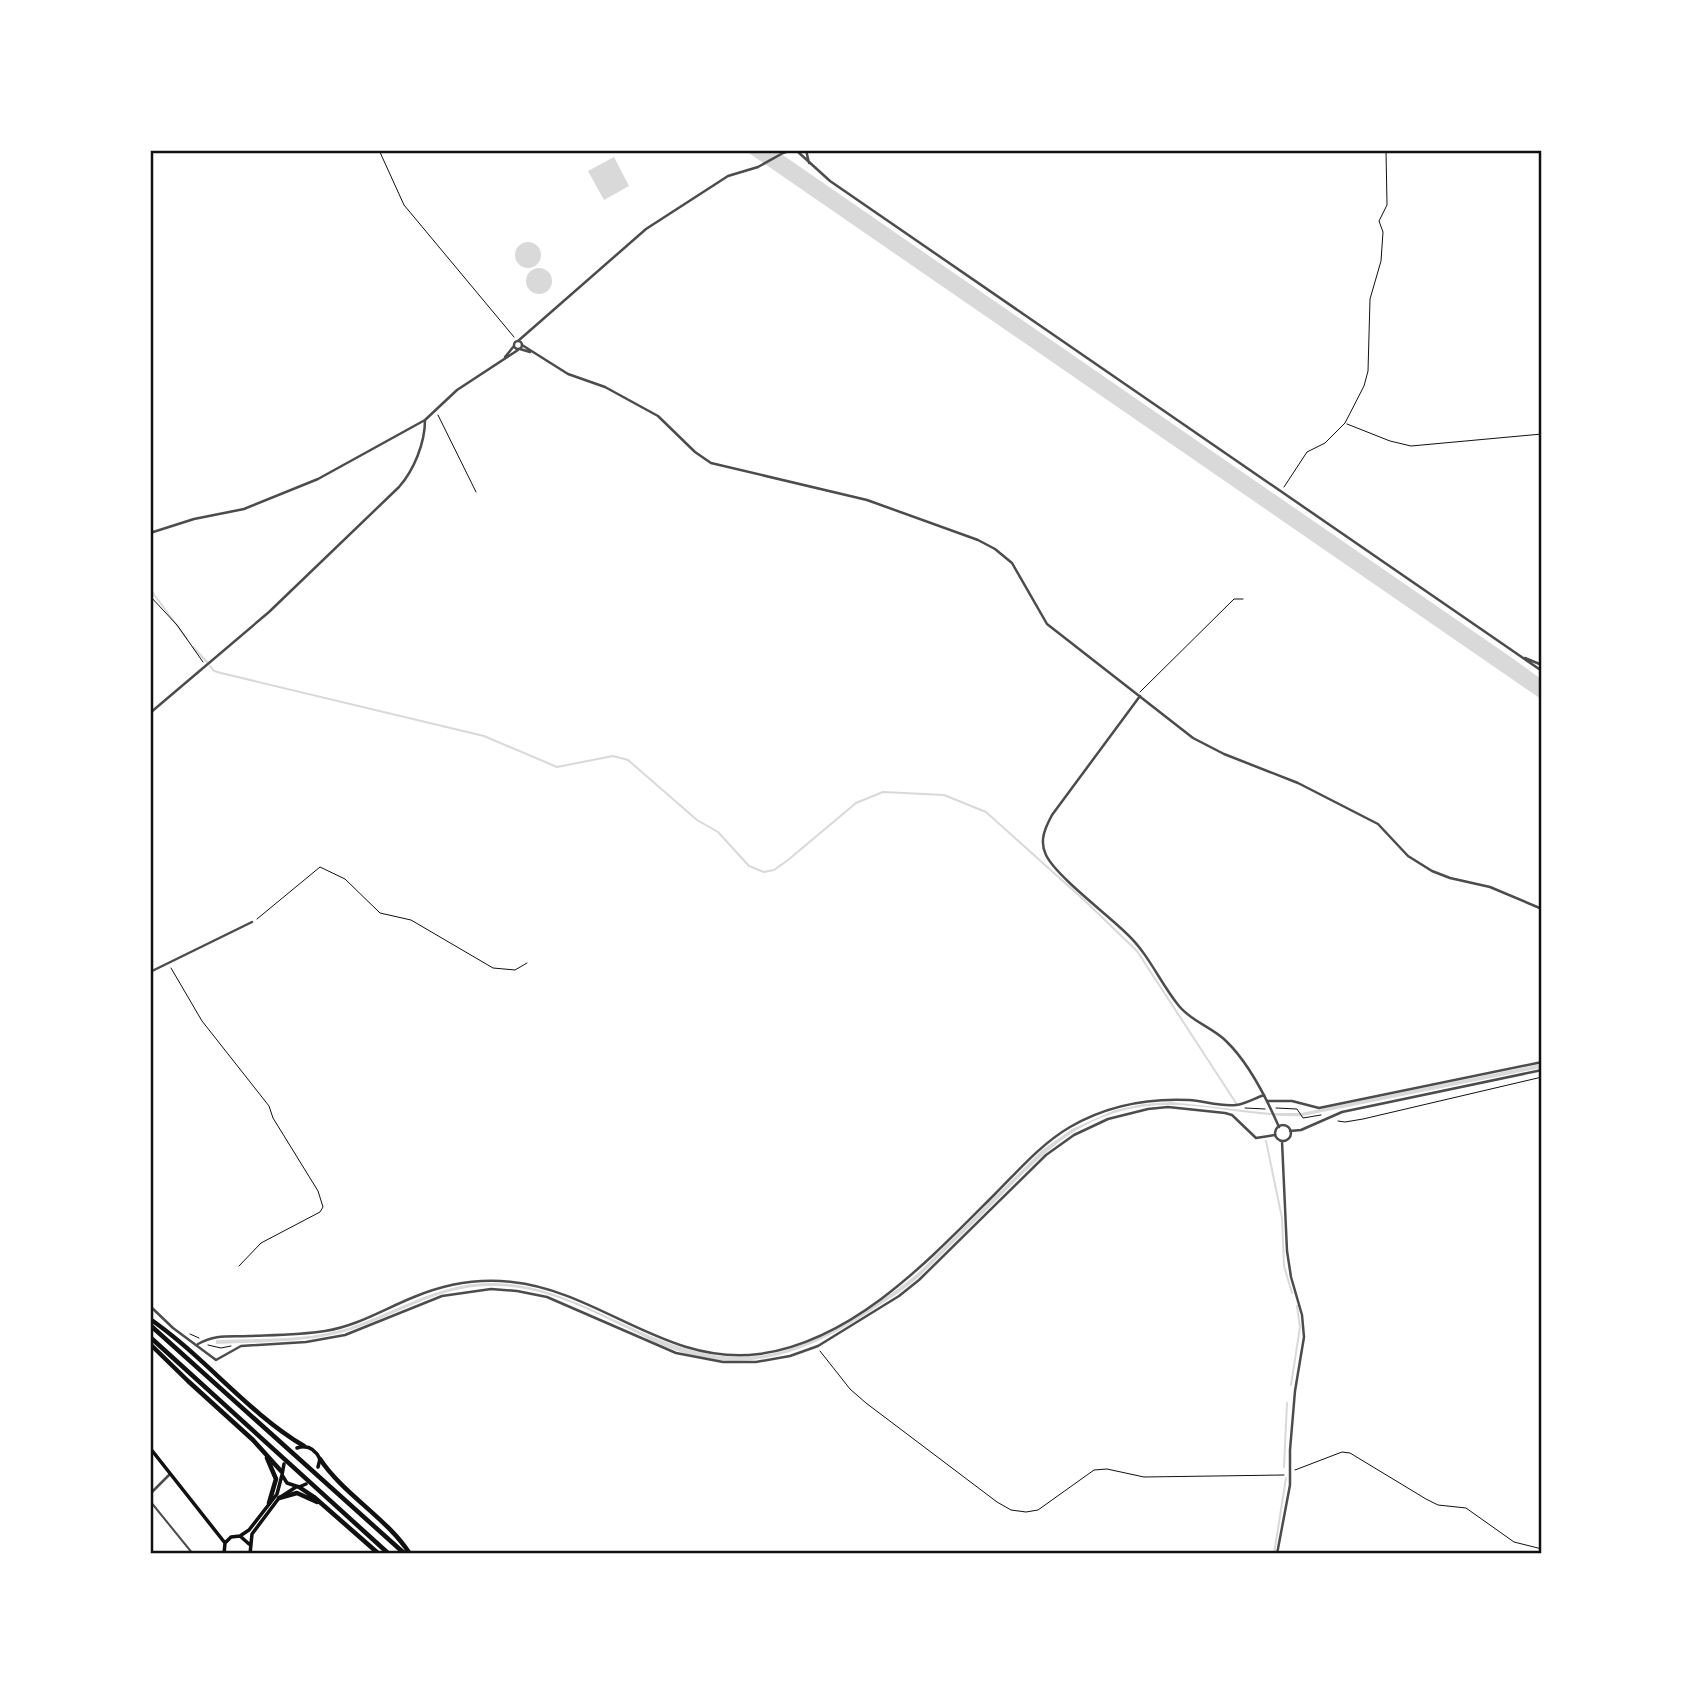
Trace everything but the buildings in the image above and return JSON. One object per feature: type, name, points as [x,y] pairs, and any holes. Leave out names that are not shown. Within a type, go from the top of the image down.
[{"type":"highway","points":[[150,1319],[289,1437],[304,1446]]},
{"type":"highway","points":[[150,1325],[407,1553]]},
{"type":"highway","points":[[150,1337],[389,1553]]},
{"type":"highway","points":[[150,1344],[258,1445],[282,1473]]},
{"type":"highway","points":[[258,1445],[276,1475],[269,1503]]},
{"type":"highway","points":[[320,1459],[333,1479],[371,1513],[407,1553]]},
{"type":"highway","points":[[298,1487],[379,1553]]},
{"type":"highway","points":[[279,1498],[297,1493],[327,1508]]},
{"type":"main road","points":[[297,1448],[304,1446],[313,1449],[320,1459],[318,1467]]},
{"type":"main road","points":[[150,1448],[225,1543]]},
{"type":"main road","points":[[224,1553],[225,1543],[230,1537],[240,1536],[248,1530],[277,1494],[284,1464]]},
{"type":"main road","points":[[282,1473],[287,1483],[298,1487]]},
{"type":"main road","points":[[250,1553],[252,1534],[279,1498],[306,1484]]},
{"type":"main road","points":[[240,1536],[249,1544]]},
{"type":"street","points":[[150,533],[194,519],[244,509],[318,479],[425,420],[457,390],[504,359],[531,331],[646,229],[728,176],[758,167],[784,152],[804,150],[809,163]]},
{"type":"street","points":[[795,151],[830,181],[1542,671]]},
{"type":"street","points":[[504,359],[514,346],[519,345],[568,374],[606,387],[658,416],[695,453],[711,463],[867,500],[995,549],[1005,556],[1018,572],[1047,624],[1177,727],[1209,747],[1298,783],[1378,824],[1399,848],[1420,865],[1450,878],[1490,887],[1542,909]]},
{"type":"street","points":[[150,713],[269,612],[409,476],[425,428],[425,420]]},
{"type":"street","points":[[1521,657],[1542,665]]},
{"type":"street","points":[[1139,695],[1052,815],[1045,827],[1043,848],[1054,867],[1139,945],[1179,1006],[1191,1018],[1226,1040],[1273,1112],[1279,1127],[1275,1135]]},
{"type":"street","points":[[150,972],[252,922]]},
{"type":"street","points":[[1267,1101],[1292,1101],[1319,1108],[1542,1062]]},
{"type":"street","points":[[1290,1132],[1342,1112],[1542,1070]]},
{"type":"street","points":[[198,1344],[211,1337],[226,1335],[264,1336],[330,1330],[365,1319],[440,1287],[490,1280],[550,1289],[662,1339],[691,1349],[736,1355],[783,1349],[827,1331],[906,1280],[1040,1149],[1077,1124],[1105,1111],[1147,1101],[1168,1099],[1237,1105],[1264,1095]]},
{"type":"street","points":[[150,1306],[173,1328],[216,1360],[241,1346],[306,1342],[345,1335],[442,1296],[491,1289],[547,1297],[664,1349],[706,1360],[741,1363],[773,1360],[818,1346],[910,1288],[1046,1155],[1089,1126],[1128,1112],[1168,1108],[1225,1113],[1232,1115],[1256,1138],[1275,1135],[1282,1141],[1287,1251],[1302,1315],[1304,1337],[1295,1391],[1290,1485],[1277,1553]]},
{"type":"street","points":[[1279,1127],[1286,1126],[1290,1132],[1289,1139],[1282,1141]]},
{"type":"street","points":[[150,1494],[170,1474]]},
{"type":"street","points":[[150,1501],[193,1553]]},
{"type":"path","points":[[379,150],[404,205],[519,345]]},
{"type":"path","points":[[1281,492],[1307,453],[1325,443],[1345,423],[1364,386],[1368,371],[1370,299],[1381,261],[1383,232],[1379,221],[1387,205],[1386,150]]},
{"type":"path","points":[[436,410],[476,492]]},
{"type":"path","points":[[1345,423],[1390,441],[1411,446],[1542,434]]},
{"type":"path","points":[[150,596],[177,625],[206,666]]},
{"type":"path","points":[[1139,695],[1234,599],[1243,599]]},
{"type":"path","points":[[252,922],[320,867],[345,878],[380,913],[411,920],[493,968],[515,971],[527,963]]},
{"type":"path","points":[[168,963],[202,1021],[269,1105],[273,1118],[318,1191],[323,1207],[320,1212],[261,1243],[239,1266]]},
{"type":"path","points":[[1300,1112],[1300,1117],[1328,1114],[1345,1122],[1542,1077]]},
{"type":"path","points":[[190,1334],[221,1349],[236,1345]]},
{"type":"path","points":[[818,1346],[834,1370],[858,1396],[973,1486],[1012,1510],[1038,1510],[1094,1470],[1107,1469],[1144,1477],[1283,1475],[1342,1452],[1350,1452],[1426,1499],[1438,1505],[1466,1508],[1514,1542],[1542,1549]]},
{"type":"shaded area","points":[[746,151],[777,151],[1515,660],[1541,679],[1541,699]]},
{"type":"shaded area","points":[[614,157],[629,186],[604,200],[588,171]]},
{"type":"shaded area","points":[[528,242],[537,246],[541,255],[537,264],[528,268],[519,264],[515,255],[519,246]]},
{"type":"shaded area","points":[[539,268],[548,272],[552,281],[548,290],[539,294],[530,290],[526,281],[530,272]]},
{"type":"shaded area","points":[[1541,1064],[1541,1068],[1303,1116],[1170,1105],[1117,1112],[1094,1121],[1054,1146],[922,1274],[902,1290],[816,1342],[765,1358],[739,1361],[686,1354],[575,1304],[533,1291],[488,1286],[451,1291],[366,1325],[332,1335],[283,1341],[216,1344],[216,1340],[282,1338],[332,1332],[366,1322],[434,1293],[488,1283],[541,1290],[591,1309],[657,1339],[688,1349],[743,1357],[770,1354],[798,1346],[827,1333],[898,1289],[920,1271],[1042,1150],[1072,1129],[1115,1110],[1171,1102],[1270,1113],[1301,1113]]},
{"type":"waterway","points":[[150,589],[187,639]]},
{"type":"waterway","points":[[193,647],[207,662]]},
{"type":"waterway","points":[[210,666],[221,673],[484,736],[557,767],[613,756],[628,760],[697,820],[718,832],[749,866],[764,872],[774,870],[788,860],[856,803],[883,792],[944,795],[986,812],[1137,951],[1236,1103]]},
{"type":"waterway","points":[[1266,1141],[1282,1218],[1284,1266],[1292,1293]]},
{"type":"waterway","points":[[1291,1385],[1300,1327],[1297,1306]]},
{"type":"waterway","points":[[1284,1467],[1287,1403]]},
{"type":"waterway","points":[[1274,1554],[1286,1478]]}]
